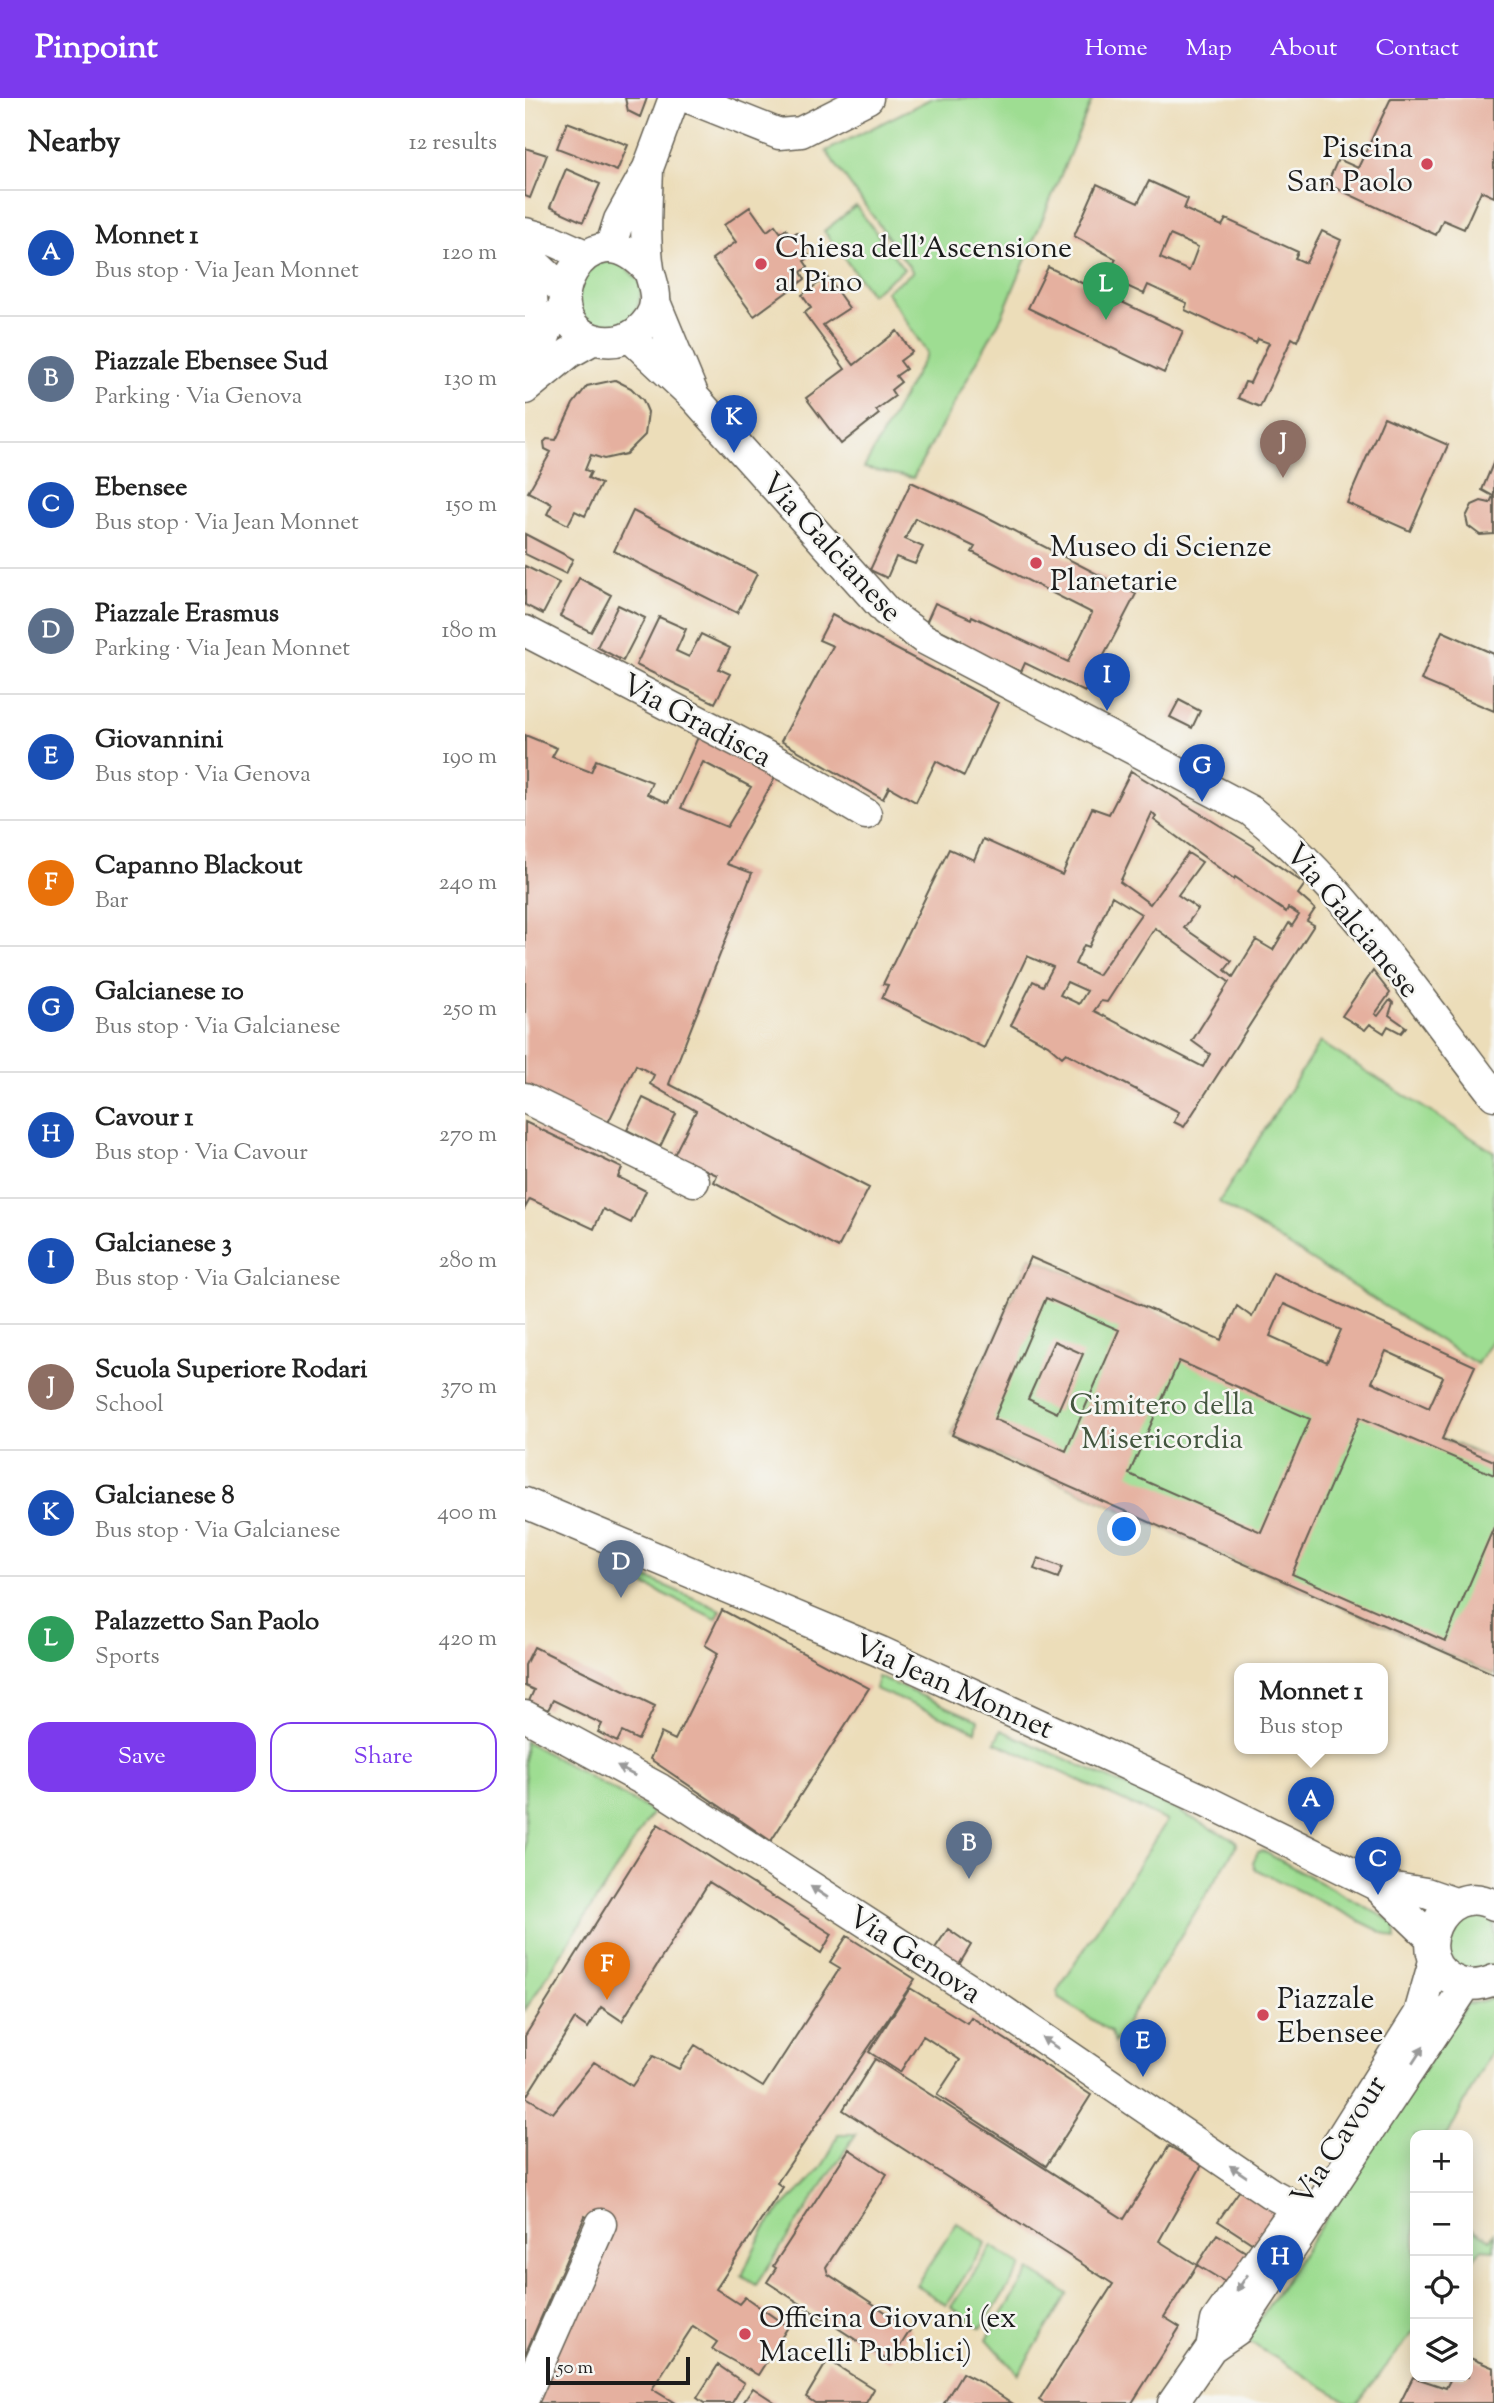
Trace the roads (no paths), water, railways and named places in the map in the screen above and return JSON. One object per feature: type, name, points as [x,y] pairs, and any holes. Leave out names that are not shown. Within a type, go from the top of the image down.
[{"type":"street","name":"Via Galcianese","points":[[525,389],[548,328],[563,298],[572,267],[597,252],[619,220],[648,168],[674,98]]},
{"type":"street","points":[[689,98],[779,134],[793,134],[868,98]]},
{"type":"street","name":"Via Galcianese","points":[[648,168],[649,271],[655,285],[655,302],[694,397]]},
{"type":"street","points":[[525,233],[597,252],[630,253],[649,271]]},
{"type":"street","points":[[525,254],[563,298],[576,328],[593,339],[611,342],[630,337],[644,326],[655,302]]},
{"type":"street","points":[[525,282],[533,295],[534,307],[525,338]]},
{"type":"street","name":"Via Galcianese","points":[[630,337],[694,397],[886,611],[924,639],[1251,811],[1287,840],[1316,868],[1364,926],[1494,1096]]},
{"type":"street","points":[[525,389],[569,353],[593,339]]},
{"type":"street","name":"Via Gradisca","points":[[525,631],[789,768],[866,814]]},
{"type":"street","points":[[525,1098],[694,1181]]},
{"type":"street","name":"Via Jean Monnet","points":[[525,1503],[892,1657],[1206,1801],[1376,1885],[1426,1893],[1455,1903]]},
{"type":"street","name":"Via Genova","points":[[525,1716],[660,1789],[994,2005],[1270,2193],[1296,2207]]},
{"type":"street","name":"Via Jean Monnet","points":[[1376,1885],[1432,1949]]},
{"type":"street","points":[[1455,1903],[1473,1899],[1493,1903]]},
{"type":"street","name":"Via Cavour","points":[[1211,2348],[1216,2321],[1296,2207],[1419,2014],[1439,1917],[1455,1903]]},
{"type":"street","name":"Via Cavour","points":[[1173,2403],[1211,2348],[1237,2330],[1480,1982],[1442,1972],[1432,1949]]},
{"type":"street","points":[[525,2396],[601,2224]]},
{"type":"place","name":"Piscina San Paolo","points":[[1427,164]]},
{"type":"place","name":"Chiesa dell'Ascensione al Pino","points":[[761,264]]},
{"type":"place","name":"Palazzetto San Paolo","points":[[1106,320]]},
{"type":"place","name":"Galcianese 8","points":[[734,453]]},
{"type":"place","name":"Scuola Superiore Rodari","points":[[1283,478]]},
{"type":"place","name":"Museo di Scienze Planetarie","points":[[1036,563]]},
{"type":"place","name":"Galcianese 3","points":[[1107,711]]},
{"type":"place","name":"Galcianese 10","points":[[1202,802]]},
{"type":"place","name":"Piazzale Erasmus","points":[[621,1598]]},
{"type":"place","name":"Monnet 1","points":[[1311,1835]]},
{"type":"place","name":"Piazzale Ebensee Sud","points":[[969,1879]]},
{"type":"place","name":"Ebensee","points":[[1378,1895]]},
{"type":"place","name":"Capanno Blackout","points":[[607,2000]]},
{"type":"place","name":"Piazzale Ebensee","points":[[1263,2015]]},
{"type":"place","name":"Giovannini","points":[[1143,2077]]},
{"type":"place","name":"Cavour 1","points":[[1280,2293]]},
{"type":"place","name":"Officina Giovani (ex Macelli Pubblici)","points":[[745,2334]]},
{"type":"park label","name":"Cimitero della Misericordia","points":[[1162,1421]]}]
